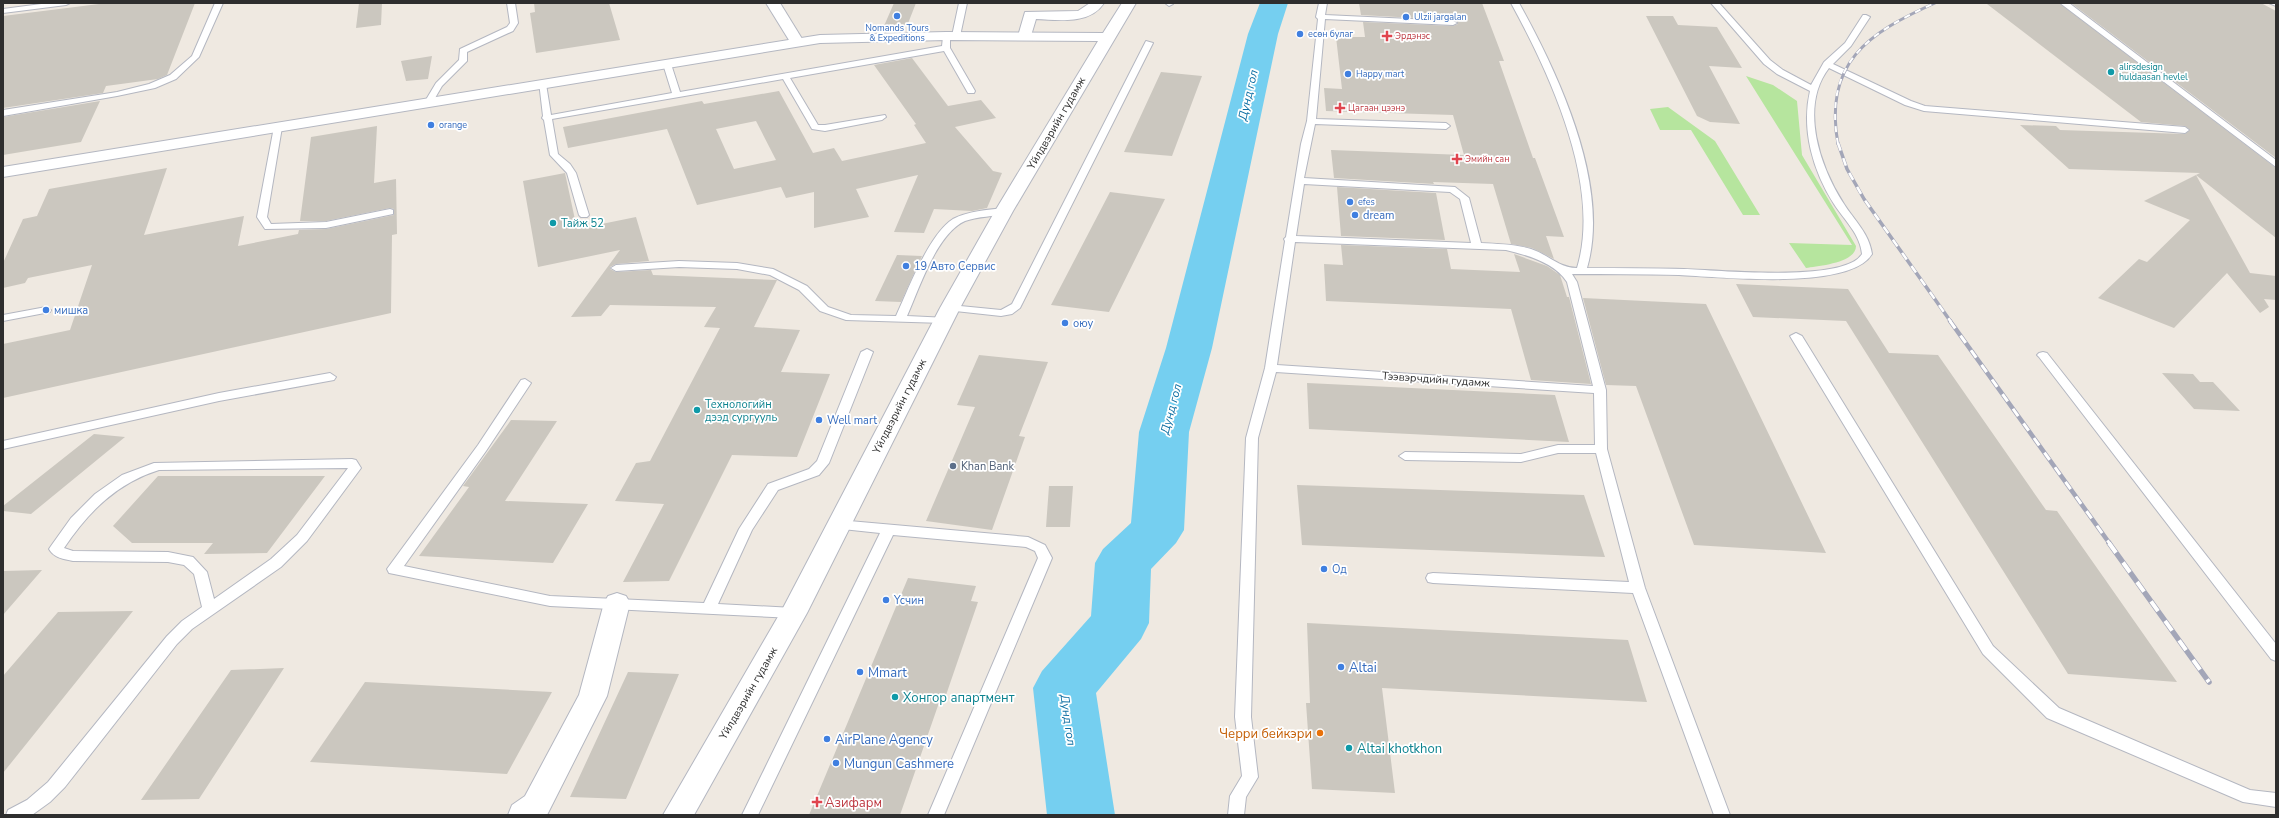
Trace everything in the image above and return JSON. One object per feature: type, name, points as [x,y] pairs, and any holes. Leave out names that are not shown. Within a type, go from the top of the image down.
[{"type":"main road","points":[[773,3],[798,42]]},
{"type":"main road","points":[[1025,36],[1030,15],[1078,15],[1089,13],[1096,3]]},
{"type":"main road","name":"Yйлдвэрийн гудамж","points":[[678,815],[794,614],[838,525],[947,314],[1004,211],[1107,36],[1129,3]]},
{"type":"main road","points":[[3,172],[798,42],[840,37],[949,40],[1025,36],[1107,36]]},
{"type":"main road","points":[[523,815],[536,806],[593,696],[617,603]]},
{"type":"lane","points":[[3,11],[66,3]]},
{"type":"lane","points":[[3,113],[117,94],[152,86],[173,77],[195,57],[219,3]]},
{"type":"lane","points":[[428,102],[439,84],[463,62],[463,51],[510,29],[514,23],[511,3]]},
{"type":"lane","points":[[963,3],[949,40],[971,91]]},
{"type":"lane","points":[[1236,815],[1238,796],[1250,777],[1243,717],[1252,438],[1271,368],[1299,181],[1311,121],[1320,17],[1323,3]]},
{"type":"lane","points":[[1515,3],[1537,39],[1577,146],[1589,223],[1587,249],[1581,271]]},
{"type":"lane","points":[[1715,3],[1767,62],[1780,72],[1812,89]]},
{"type":"lane","points":[[2064,3],[2276,164]]},
{"type":"lane","points":[[1320,17],[1453,23]]},
{"type":"lane","points":[[1290,239],[1506,247],[1529,252],[1565,271],[1792,276],[1832,272],[1852,266],[1864,260],[1868,254],[1865,242],[1830,189],[1818,163],[1813,141],[1812,89],[1827,64],[1849,43],[1866,17]]},
{"type":"lane","points":[[546,118],[785,76],[949,40]]},
{"type":"lane","points":[[616,268],[679,264],[737,266],[773,272],[803,288],[824,309],[850,318],[900,319],[947,314],[1008,312],[1016,306],[1149,43]]},
{"type":"lane","points":[[667,64],[677,95]]},
{"type":"lane","points":[[1827,64],[1908,103],[1924,108],[2185,130]]},
{"type":"lane","points":[[785,76],[815,127],[825,128],[882,117]]},
{"type":"lane","points":[[542,84],[546,118],[554,155],[565,160],[572,173],[584,215]]},
{"type":"lane","points":[[1311,121],[1446,126]]},
{"type":"lane","points":[[278,127],[262,217],[268,227],[326,225],[390,212]]},
{"type":"lane","points":[[1299,181],[1452,188],[1464,198],[1477,246]]},
{"type":"lane","points":[[900,319],[920,273],[944,234],[955,222],[978,215],[1004,211]]},
{"type":"lane","points":[[1565,271],[1572,282],[1600,390],[1601,449],[1638,588],[1722,815]]},
{"type":"lane","points":[[3,318],[46,310]]},
{"type":"lane","points":[[1796,336],[1988,650],[2053,713],[2249,797],[2276,800]]},
{"type":"lane","points":[[709,608],[746,529],[773,487],[814,472],[823,462],[867,352]]},
{"type":"lane","points":[[2043,355],[2276,655]]},
{"type":"lane","name":"Тээвэрчдийн гудамж","points":[[1271,368],[1600,390]]},
{"type":"lane","points":[[3,445],[219,397],[330,378]]},
{"type":"lane","points":[[525,383],[482,448],[394,569],[550,601],[617,603],[794,614]]},
{"type":"lane","points":[[1405,456],[1521,458],[1558,449],[1601,449]]},
{"type":"lane","points":[[14,815],[27,810],[44,798],[60,782],[172,640],[210,608],[266,572],[302,538],[354,468],[352,463],[158,466],[144,469],[132,473],[99,497],[56,549],[63,554],[73,556],[168,557],[188,561],[200,572],[210,608]]},
{"type":"lane","points":[[838,525],[1028,542],[1040,548],[1044,558],[936,815]]},
{"type":"lane","points":[[750,815],[888,530]]},
{"type":"lane","points":[[1433,578],[1638,588]]},
{"type":"green space","points":[[1746,76],[1773,85],[1797,101],[1802,155],[1856,246],[1854,252],[1843,260],[1827,265],[1806,268],[1789,243],[1852,245]]},
{"type":"green space","points":[[1668,107],[1715,141],[1760,215],[1743,215],[1691,130],[1660,130],[1650,109]]},
{"type":"building","points":[[107,3],[195,3],[167,75],[158,79],[106,86],[103,93],[3,108],[3,16]]},
{"type":"building","points":[[359,3],[382,3],[381,25],[356,28]]},
{"type":"building","points":[[534,3],[609,3],[620,40],[536,53],[530,13],[535,12]]},
{"type":"building","points":[[894,3],[916,3],[907,26],[884,26]]},
{"type":"building","points":[[1359,3],[1482,3],[1504,61],[1499,61],[1533,158],[1535,158],[1564,237],[1546,236],[1554,259],[1532,248],[1511,244],[1493,184],[1433,182],[1434,184],[1334,178],[1331,150],[1464,155],[1453,115],[1326,111],[1324,88],[1342,89],[1336,37],[1365,37],[1363,22],[1453,26],[1458,24],[1453,20],[1361,15]]},
{"type":"building","points":[[2018,3],[2059,3],[2276,168],[2276,238],[2196,175],[2200,173],[2069,169],[2020,125],[2056,126],[2060,130],[2185,134],[2190,130],[2185,126],[2141,122],[1987,4],[2020,4]]},
{"type":"building","points":[[2071,3],[2261,3],[2276,11],[2276,158]]},
{"type":"building","points":[[1646,16],[1673,16],[1678,25],[1717,27],[1742,68],[1709,66],[1740,124],[1710,122],[1697,116]]},
{"type":"building","points":[[432,56],[428,79],[406,81],[401,61]]},
{"type":"building","points":[[912,58],[948,106],[981,100],[996,118],[955,127],[993,171],[1002,173],[987,208],[972,211],[934,209],[924,233],[894,232],[918,175],[856,189],[869,217],[814,228],[814,192],[786,198],[781,187],[697,205],[667,129],[568,148],[563,127],[702,101],[704,104],[779,91],[813,153],[834,148],[842,161],[926,143],[914,125],[916,124],[874,65]],"holes":[[[756,121],[776,160],[734,169],[716,129]]]},
{"type":"building","points":[[1161,72],[1202,76],[1172,156],[1124,152]]},
{"type":"building","points":[[100,101],[81,142],[3,155],[3,117]]},
{"type":"building","points":[[377,126],[374,183],[396,179],[397,234],[392,235],[391,313],[3,398],[3,344],[70,330],[92,265],[28,278],[25,283],[3,288],[3,263],[23,219],[37,216],[49,189],[167,168],[144,235],[244,216],[238,246],[298,234],[299,230],[326,229],[394,215],[394,209],[390,208],[326,221],[300,221],[311,137]]},
{"type":"building","points":[[565,173],[577,229],[636,217],[649,261],[616,264],[610,267],[610,269],[616,272],[651,270],[653,275],[777,280],[754,327],[800,330],[781,372],[830,374],[797,457],[732,455],[669,581],[623,582],[664,504],[615,501],[636,463],[650,461],[720,328],[704,327],[716,307],[610,305],[601,316],[571,317],[620,250],[538,267],[523,181]]},
{"type":"building","points":[[2196,175],[2250,273],[2276,276],[2276,300],[2264,299],[2269,307],[2260,313],[2227,273],[2174,328],[2098,298],[2139,259],[2147,262],[2190,220],[2144,201]]},
{"type":"building","points":[[1337,187],[1436,193],[1445,240],[1341,236]]},
{"type":"building","points":[[1110,192],[1165,199],[1109,312],[1051,305]]},
{"type":"building","points":[[1341,245],[1447,249],[1451,269],[1520,272],[1514,254],[1547,266],[1560,275],[1567,297],[1569,297],[1591,384],[1531,380],[1511,309],[1326,301],[1324,264],[1343,265]]},
{"type":"building","points":[[897,255],[922,256],[901,302],[875,301]]},
{"type":"building","points":[[1736,284],[1848,289],[1889,353],[1938,355],[2046,510],[2057,511],[2177,682],[2068,674],[1846,321],[1753,317]]},
{"type":"building","points":[[1583,298],[1706,304],[1826,553],[1694,545],[1636,386],[1606,385]]},
{"type":"building","points":[[979,355],[1048,362],[1019,436],[1025,437],[992,530],[926,521],[975,407],[957,405]]},
{"type":"building","points":[[2162,373],[2193,374],[2200,382],[2213,382],[2240,411],[2194,409]]},
{"type":"building","points":[[1307,383],[1555,395],[1569,442],[1309,429]]},
{"type":"building","points":[[511,420],[557,421],[505,501],[588,504],[553,563],[419,556],[469,487],[463,486]]},
{"type":"building","points":[[94,434],[125,437],[31,514],[3,511],[3,506]]},
{"type":"building","points":[[158,476],[325,476],[267,553],[204,554],[213,543],[132,543],[113,526]]},
{"type":"building","points":[[1297,485],[1584,495],[1605,557],[1302,545]]},
{"type":"building","points":[[1049,486],[1073,486],[1070,527],[1046,527]]},
{"type":"building","points":[[42,570],[3,615],[3,571]]},
{"type":"building","name":"Хонгор апартмент","points":[[908,578],[976,586],[971,601],[978,602],[945,698],[941,697],[900,815],[809,815]]},
{"type":"building","points":[[133,611],[3,773],[3,676],[58,612]]},
{"type":"building","points":[[1307,623],[1628,640],[1647,702],[1382,688],[1395,793],[1312,789],[1306,703],[1310,703]]},
{"type":"building","points":[[284,668],[199,799],[141,800],[231,670]]},
{"type":"building","points":[[628,672],[679,674],[626,799],[570,797]]},
{"type":"building","points":[[365,682],[552,692],[507,774],[310,762]]},
{"type":"waterway","name":"Дунд гол","points":[[1081,815],[1064,688],[1120,623],[1123,563],[1157,530],[1164,432],[1189,348],[1263,34],[1274,3]]},
{"type":"railway","points":[[1838,144],[1835,116],[1837,92],[1844,72],[1856,54],[1871,39],[1889,26],[1935,3]]},
{"type":"railway","points":[[1838,143],[1847,169],[1864,199],[1951,322]]},
{"type":"railway","points":[[1950,321],[2110,544]]},
{"type":"railway","points":[[2109,543],[2209,682]]},
{"type":"place","name":"Nomands Tours & Expeditions","points":[[897,16]]},
{"type":"place","name":"Ulzii jargalan","points":[[1406,17]]},
{"type":"place","name":"есөн булаг","points":[[1300,34]]},
{"type":"place","name":"Эрдэнэс","points":[[1387,36]]},
{"type":"place","name":"alirsdesign huldaasan hevlel","points":[[2111,72]]},
{"type":"place","name":"Happy mart","points":[[1348,74]]},
{"type":"place","name":"Цагаан цээнэ","points":[[1340,108]]},
{"type":"place","name":"orange","points":[[431,125]]},
{"type":"place","name":"Эмийн сан","points":[[1457,159]]},
{"type":"place","name":"efes","points":[[1350,202]]},
{"type":"place","name":"dream","points":[[1355,215]]},
{"type":"place","name":"Тайж 52","points":[[553,223]]},
{"type":"place","name":"19 Авто Сервис","points":[[906,266]]},
{"type":"place","name":"мишка","points":[[46,310]]},
{"type":"place","name":"оюу","points":[[1065,323]]},
{"type":"place","name":"Технологийн дээд сургууль","points":[[697,410]]},
{"type":"place","name":"Well mart","points":[[819,420]]},
{"type":"place","name":"Khan Bank","points":[[953,466]]},
{"type":"place","name":"Од","points":[[1324,569]]},
{"type":"place","name":"Үсчин","points":[[886,600]]},
{"type":"place","name":"Altai","points":[[1341,667]]},
{"type":"place","name":"Mmart","points":[[860,672]]},
{"type":"place","name":"Хонгор апартмент","points":[[895,697]]},
{"type":"place","name":"Черри бейкэри","points":[[1320,733]]},
{"type":"place","name":"AirPlane Agency","points":[[827,739]]},
{"type":"place","name":"Altai khotkhon","points":[[1349,748]]},
{"type":"place","name":"Mungun Cashmere","points":[[836,763]]},
{"type":"place","name":"Азифарм","points":[[817,802]]}]
